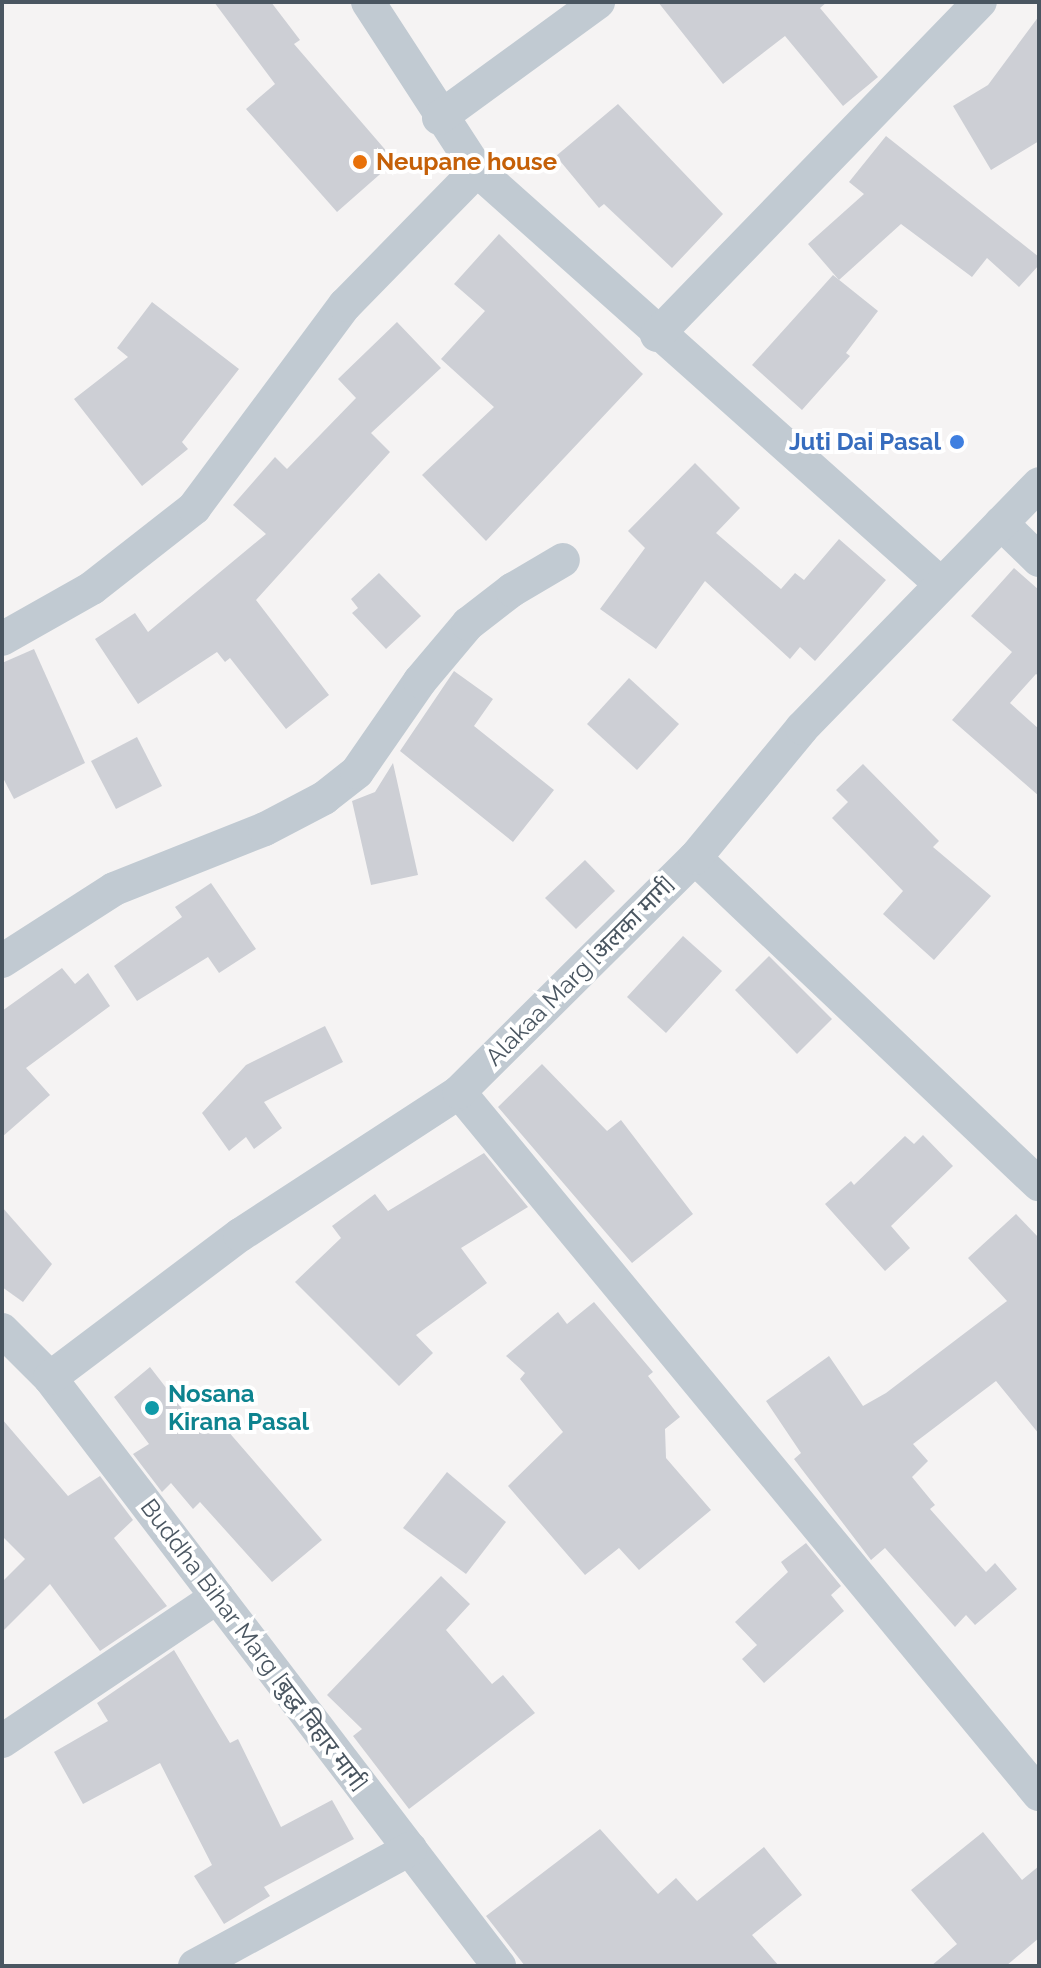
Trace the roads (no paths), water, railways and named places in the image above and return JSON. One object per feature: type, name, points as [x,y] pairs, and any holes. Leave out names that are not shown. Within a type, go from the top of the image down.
[{"type":"street","points":[[368,2],[439,118],[477,170],[657,335],[941,584]]},
{"type":"street","points":[[439,118],[598,2]]},
{"type":"street","points":[[657,335],[980,2]]},
{"type":"street","points":[[2,639],[92,588],[194,508],[345,305],[477,170]]},
{"type":"street","name":"Alakaa Marg [अलका मार्ग]","points":[[50,1378],[240,1235],[459,1092],[695,858],[802,728],[1039,484]]},
{"type":"street","points":[[1001,523],[1039,560]]},
{"type":"street","points":[[2,961],[114,889],[265,829],[324,798],[357,772],[420,681],[468,624],[512,590],[563,560]]},
{"type":"street","points":[[695,858],[1039,1184]]},
{"type":"street","points":[[459,1092],[1039,1794]]},
{"type":"street","name":"Buddha Bihar Marg [बुद्ध विहार मार्ग]","points":[[2,1330],[50,1378],[499,1966]]},
{"type":"street","points":[[2,1741],[217,1597]]},
{"type":"street","points":[[195,1966],[410,1849]]},
{"type":"place","name":"Neupane house","points":[[360,162]]},
{"type":"place","name":"Juti Dai Pasal","points":[[957,442]]},
{"type":"place","name":"Nosana Kirana Pasal","points":[[152,1408]]}]
